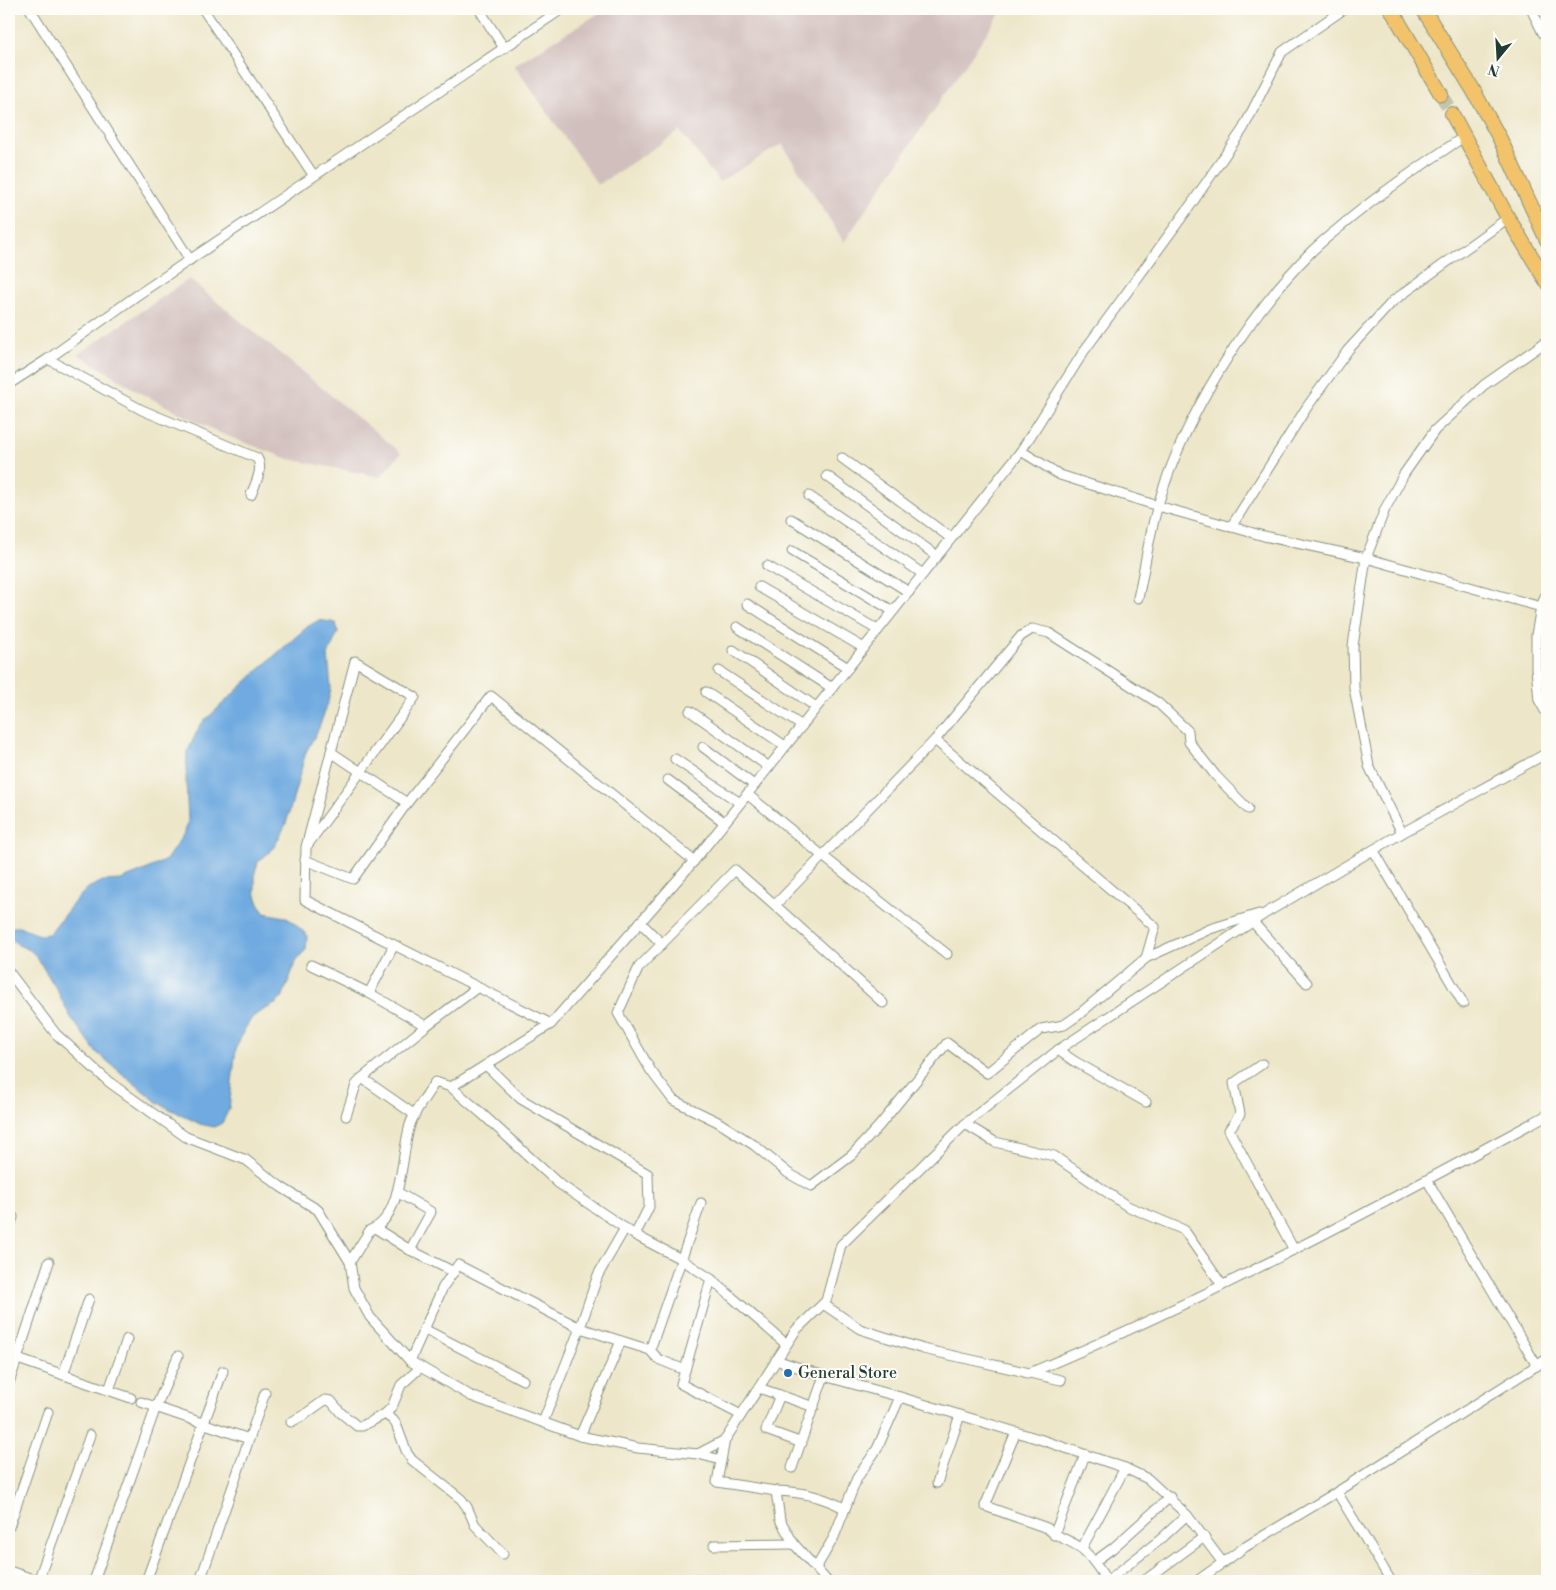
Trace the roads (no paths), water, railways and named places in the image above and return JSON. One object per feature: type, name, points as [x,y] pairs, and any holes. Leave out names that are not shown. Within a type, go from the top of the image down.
[{"type":"highway","points":[[1391,9],[1441,94]]},
{"type":"highway","points":[[1423,9],[1472,88],[1500,138],[1547,240]]},
{"type":"highway","points":[[1452,114],[1508,218],[1547,282]]},
{"type":"street","points":[[30,9],[190,260]]},
{"type":"street","points":[[202,9],[314,176]]},
{"type":"street","points":[[479,9],[504,48]]},
{"type":"street","points":[[9,384],[48,360],[136,296],[562,9]]},
{"type":"street","points":[[450,1087],[551,1024],[694,861],[1021,451],[1084,351],[1190,206],[1243,129],[1282,52],[1344,9]]},
{"type":"street","points":[[1531,9],[1546,33]]},
{"type":"street","points":[[1138,598],[1158,506],[1179,448],[1197,409],[1240,338],[1271,296],[1311,251],[1372,200],[1465,136]]},
{"type":"street","points":[[1231,527],[1307,407],[1348,350],[1393,301],[1508,218]]},
{"type":"street","points":[[1402,834],[1370,766],[1354,688],[1353,646],[1366,558],[1385,509],[1404,474],[1435,430],[1484,385],[1547,341]]},
{"type":"street","points":[[48,360],[142,410],[257,458],[260,463],[260,471],[251,495]]},
{"type":"street","points":[[1021,451],[1060,475],[1158,506],[1264,536],[1366,558],[1541,607]]},
{"type":"street","points":[[842,458],[951,538]]},
{"type":"street","points":[[827,476],[937,556]]},
{"type":"street","points":[[809,496],[923,574]]},
{"type":"street","points":[[791,519],[908,592]]},
{"type":"street","points":[[792,552],[893,611]]},
{"type":"street","points":[[767,566],[878,630]]},
{"type":"street","points":[[759,586],[864,648]]},
{"type":"street","points":[[1547,591],[1541,607],[1536,635],[1536,668],[1540,700],[1547,714]]},
{"type":"street","points":[[747,604],[848,668]]},
{"type":"street","points":[[737,627],[832,688]]},
{"type":"street","points":[[775,905],[935,740],[1021,636],[1032,629],[1049,633],[1158,703],[1188,731],[1190,742],[1216,776],[1248,809]]},
{"type":"street","points":[[733,650],[816,707]]},
{"type":"street","points":[[306,847],[415,697],[355,661],[306,847],[305,900],[551,1024]]},
{"type":"street","points":[[719,671],[802,726]]},
{"type":"street","points":[[706,692],[785,746]]},
{"type":"street","points":[[305,860],[353,879],[407,803],[491,696],[694,861]]},
{"type":"street","points":[[690,711],[769,767]]},
{"type":"street","points":[[935,740],[1155,927],[1146,958]]},
{"type":"street","points":[[703,746],[754,785]]},
{"type":"street","points":[[330,752],[407,803]]},
{"type":"street","points":[[844,1508],[812,1495],[718,1482],[725,1440],[796,1330],[826,1301],[841,1245],[965,1124],[1058,1050],[1252,921],[1547,753]]},
{"type":"street","points":[[675,759],[740,803]]},
{"type":"street","points":[[668,780],[724,822]]},
{"type":"street","points":[[747,794],[947,954]]},
{"type":"street","points":[[1374,851],[1463,1003]]},
{"type":"street","points":[[883,1002],[736,870],[639,967],[618,1013],[651,1071],[673,1100],[718,1122],[754,1145],[788,1173],[811,1186],[852,1155],[879,1126],[947,1042],[987,1072],[1042,1029],[1064,1025],[1077,1016],[1146,958],[1210,928],[1269,911]]},
{"type":"street","points":[[1252,921],[1307,983]]},
{"type":"street","points":[[640,922],[662,944]]},
{"type":"street","points":[[369,994],[394,945]]},
{"type":"street","points":[[311,965],[369,994],[426,1026]]},
{"type":"street","points":[[9,972],[56,1034],[109,1082],[186,1138],[246,1160],[281,1187],[318,1210],[350,1262],[354,1288],[370,1318],[410,1361],[472,1396],[580,1436],[638,1448],[698,1454],[721,1460]]},
{"type":"street","points":[[346,1116],[356,1085],[362,1078],[478,987]]},
{"type":"street","points":[[1058,1050],[1146,1102]]},
{"type":"street","points":[[1262,1064],[1234,1083],[1240,1114],[1229,1130],[1294,1250]]},
{"type":"street","points":[[486,1065],[521,1099],[648,1174],[649,1206],[635,1235]]},
{"type":"street","points":[[362,1078],[415,1115]]},
{"type":"street","points":[[350,1262],[370,1230],[380,1223],[393,1204],[400,1183],[410,1123],[435,1082],[450,1087],[558,1184],[635,1235],[681,1259],[711,1279],[786,1344]]},
{"type":"street","points":[[1027,1374],[1101,1343],[1294,1250],[1547,1115]]},
{"type":"street","points":[[965,1124],[995,1142],[1054,1156],[1127,1206],[1184,1230],[1222,1285]]},
{"type":"street","points":[[1427,1180],[1537,1366]]},
{"type":"street","points":[[397,1192],[431,1212],[410,1250]]},
{"type":"street","points":[[650,1350],[701,1203]]},
{"type":"street","points":[[9,1229],[13,1217]]},
{"type":"street","points":[[375,1228],[410,1250],[454,1272]]},
{"type":"street","points":[[543,1422],[580,1328],[598,1275],[625,1228]]},
{"type":"street","points":[[9,1383],[13,1357],[49,1262]]},
{"type":"street","points":[[410,1361],[443,1287],[458,1265],[580,1328],[650,1350],[658,1359],[685,1370]]},
{"type":"street","points":[[711,1279],[681,1384],[741,1415]]},
{"type":"street","points":[[63,1375],[89,1299]]},
{"type":"street","points":[[823,1304],[860,1329],[923,1349],[1027,1374],[1061,1380]]},
{"type":"street","points":[[424,1329],[523,1380]]},
{"type":"street","points":[[109,1390],[127,1339]]},
{"type":"street","points":[[580,1436],[621,1341]]},
{"type":"street","points":[[94,1581],[156,1407],[178,1356]]},
{"type":"street","points":[[13,1357],[131,1398]]},
{"type":"street","points":[[1197,1581],[1245,1548],[1547,1359]]},
{"type":"street","points":[[776,1360],[824,1376],[1016,1432],[1125,1468],[1148,1479],[1170,1497],[1187,1515],[1224,1562]]},
{"type":"street","points":[[291,1422],[324,1400],[331,1401],[341,1413],[357,1426],[362,1426],[385,1414],[392,1407],[401,1385],[421,1367]]},
{"type":"street","points":[[146,1581],[222,1371]]},
{"type":"street","points":[[792,1468],[824,1376]]},
{"type":"street","points":[[759,1388],[814,1407]]},
{"type":"street","points":[[200,1581],[265,1394]]},
{"type":"street","points":[[780,1395],[766,1430],[802,1443]]},
{"type":"street","points":[[816,1568],[834,1536],[857,1478],[877,1450],[900,1397]]},
{"type":"street","points":[[142,1402],[249,1439]]},
{"type":"street","points":[[9,1527],[48,1412]]},
{"type":"street","points":[[385,1414],[394,1420],[407,1453],[412,1460],[461,1499],[475,1525],[503,1554]]},
{"type":"street","points":[[937,1483],[960,1415]]},
{"type":"street","points":[[1016,1432],[986,1506],[1047,1528],[1054,1534],[1082,1548],[1107,1581],[1162,1539],[1187,1515]]},
{"type":"street","points":[[9,1571],[38,1581],[90,1435]]},
{"type":"street","points":[[698,1454],[725,1440]]},
{"type":"street","points":[[1054,1534],[1085,1455]]},
{"type":"street","points":[[1082,1548],[1125,1468]]},
{"type":"street","points":[[776,1491],[780,1520],[794,1544],[827,1581]]},
{"type":"street","points":[[1337,1492],[1391,1581]]},
{"type":"street","points":[[1094,1562],[1113,1548],[1170,1497]]},
{"type":"street","points":[[1144,1581],[1204,1537]]},
{"type":"street","points":[[714,1545],[794,1544]]},
{"type":"water","points":[[319,620],[336,623],[338,632],[328,655],[331,688],[328,702],[319,728],[306,752],[286,824],[273,849],[258,862],[255,872],[255,892],[264,913],[285,917],[293,922],[307,935],[306,950],[295,964],[282,998],[251,1019],[243,1032],[236,1048],[229,1109],[222,1123],[214,1127],[200,1124],[158,1103],[96,1052],[70,1016],[57,990],[36,956],[30,950],[18,945],[11,938],[9,932],[13,927],[19,927],[39,935],[49,934],[88,888],[103,881],[121,880],[166,860],[185,832],[188,820],[187,753],[200,725],[265,664],[307,627]]},
{"type":"tunnel","points":[[1441,94],[1452,114]]},
{"type":"place","name":"General Store","points":[[788,1373]]}]
